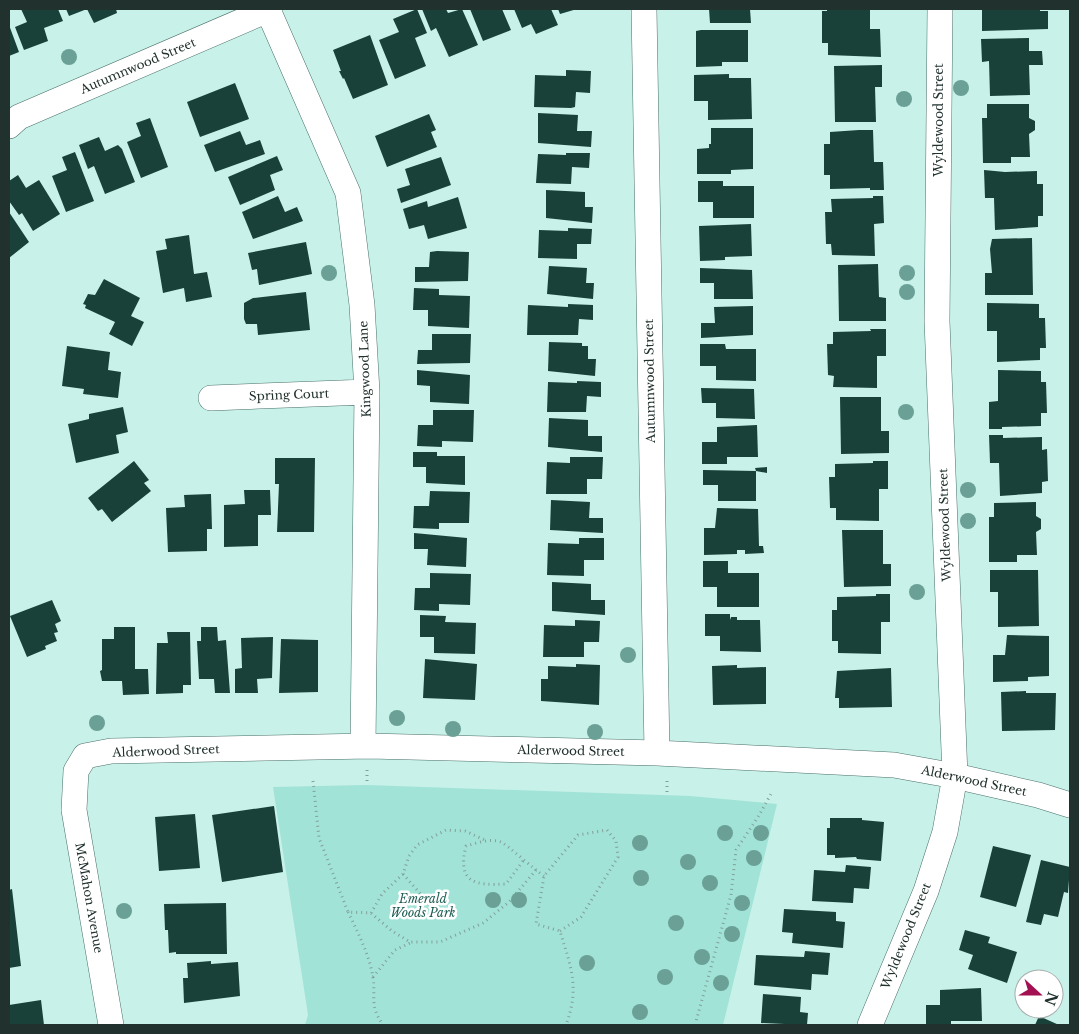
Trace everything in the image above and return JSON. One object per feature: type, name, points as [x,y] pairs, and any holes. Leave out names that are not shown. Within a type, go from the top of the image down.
[{"type":"street","name":"Autumnwood Street","points":[[9,126],[18,118],[269,9]]},
{"type":"street","name":"Kingwood Lane","points":[[269,9],[348,193],[362,305],[367,392],[363,746]]},
{"type":"street","name":"Autumnwood Street","points":[[644,9],[657,753]]},
{"type":"street","name":"Wyldewood Street","points":[[870,1025],[926,891],[945,832],[955,776],[937,322],[940,9]]},
{"type":"street","name":"Spring Court","points":[[211,398],[367,392]]},
{"type":"street","name":"Alderwood Street","points":[[76,770],[85,756],[111,752],[363,746],[657,753],[894,765],[955,776],[1038,795],[1070,805]]},
{"type":"street","name":"McMahon Avenue","points":[[76,770],[74,810],[111,1025]]},
{"type":"path","points":[[313,781],[319,838],[348,912],[365,948],[373,978],[374,1012],[383,1025]]},
{"type":"path","points":[[695,1025],[731,895],[736,850],[758,817],[770,794]]},
{"type":"path","points":[[371,913],[382,894],[403,874],[409,856],[417,845],[446,830],[466,831],[487,841]]},
{"type":"path","points":[[607,830],[616,841],[618,857],[580,918],[560,931],[536,924],[544,876],[578,835],[607,830]]},
{"type":"path","points":[[523,861],[506,884],[494,885],[474,881],[463,872],[462,863],[466,846],[487,841],[503,842],[523,861],[544,876]]},
{"type":"path","points":[[373,978],[395,950],[410,942],[440,942],[483,923],[509,902],[536,870]]},
{"type":"path","points":[[403,874],[432,908]]},
{"type":"path","points":[[348,912],[371,913],[410,942]]},
{"type":"path","points":[[560,931],[574,976],[573,1006],[566,1025]]},
{"type":"green space","name":"Emerald Woods Park","points":[[366,785],[690,796],[777,804],[723,1025],[305,1025],[308,1015],[273,787]]},
{"type":"building","points":[[21,9],[58,9],[63,21],[44,28],[48,41],[24,50],[15,27],[27,22]]},
{"type":"building","points":[[66,9],[87,9],[69,16]]},
{"type":"building","points":[[87,9],[116,9],[117,13],[94,23]]},
{"type":"building","points":[[417,9],[427,33],[415,38],[426,66],[395,79],[379,40],[399,32],[393,19]]},
{"type":"building","points":[[422,9],[446,9],[448,13],[462,9],[478,45],[449,57],[436,28],[431,31]]},
{"type":"building","points":[[470,9],[502,9],[511,30],[483,41]]},
{"type":"building","points":[[514,9],[551,9],[558,25],[536,34],[531,24],[522,28]]},
{"type":"building","points":[[558,9],[577,9],[560,14]]},
{"type":"building","points":[[709,9],[750,9],[751,23],[710,23]]},
{"type":"building","points":[[827,9],[870,9],[870,29],[880,29],[881,57],[828,55],[828,43],[822,43],[822,11],[827,11]]},
{"type":"building","points":[[982,9],[1040,9],[1040,11],[1048,11],[1048,29],[982,31]]},
{"type":"building","points":[[9,25],[19,52],[9,56]]},
{"type":"building","points":[[748,30],[748,62],[722,62],[722,66],[696,67],[696,31]]},
{"type":"building","points":[[370,35],[388,85],[353,99],[339,71],[341,71],[333,50]]},
{"type":"building","points":[[1029,38],[1029,51],[1042,51],[1043,65],[1029,65],[1030,95],[990,96],[989,61],[982,62],[981,39]]},
{"type":"building","points":[[882,65],[882,87],[875,87],[876,122],[835,122],[834,66]]},
{"type":"building","points":[[566,70],[591,71],[590,93],[576,92],[575,107],[571,108],[534,107],[535,75],[566,76]]},
{"type":"building","points":[[729,74],[729,78],[751,78],[752,119],[708,120],[708,101],[694,101],[694,75]]},
{"type":"building","points":[[235,83],[249,119],[200,137],[187,102]]},
{"type":"building","points":[[987,104],[1029,104],[1029,118],[1035,121],[1035,130],[1029,134],[1030,157],[1011,157],[1011,163],[983,163],[982,118],[987,118]]},
{"type":"building","points":[[538,113],[578,115],[577,131],[592,131],[591,147],[538,143]]},
{"type":"building","points":[[429,114],[436,130],[431,132],[437,147],[387,167],[375,136]]},
{"type":"building","points":[[150,118],[168,167],[141,178],[127,142],[141,136],[136,123]]},
{"type":"building","points":[[711,128],[753,128],[753,169],[731,170],[731,174],[697,174],[697,149],[709,148],[709,144],[711,144]]},
{"type":"building","points":[[873,130],[874,162],[883,162],[884,190],[870,190],[870,188],[830,189],[830,175],[824,175],[824,144],[830,144],[830,132]]},
{"type":"building","points":[[240,131],[246,145],[260,140],[265,154],[215,172],[204,145]]},
{"type":"building","points":[[99,137],[105,151],[118,145],[122,149],[135,182],[105,194],[94,166],[88,169],[79,145]]},
{"type":"building","points":[[75,152],[94,201],[66,212],[52,176],[67,170],[62,157]]},
{"type":"building","points":[[566,153],[590,153],[589,168],[572,167],[571,184],[536,183],[538,154],[566,155]]},
{"type":"building","points":[[277,156],[283,170],[270,175],[275,190],[240,205],[228,177]]},
{"type":"building","points":[[441,157],[451,185],[401,203],[397,189],[410,185],[405,169]]},
{"type":"building","points":[[984,170],[1005,172],[1037,171],[1037,184],[1043,184],[1043,216],[1038,216],[1038,227],[995,230],[994,198],[985,198]]},
{"type":"building","points":[[18,175],[26,188],[39,180],[60,214],[33,231],[22,213],[19,215],[9,201],[9,181]]},
{"type":"building","points":[[698,181],[723,181],[723,186],[754,186],[754,218],[713,218],[713,202],[698,202]]},
{"type":"building","points":[[546,190],[585,192],[585,207],[593,207],[592,223],[546,218]]},
{"type":"building","points":[[278,196],[285,212],[297,207],[303,221],[253,239],[242,212]]},
{"type":"building","points":[[873,196],[883,196],[884,223],[874,224],[875,256],[832,255],[831,244],[826,244],[825,212],[832,212],[831,199],[873,198]]},
{"type":"building","points":[[458,197],[467,228],[428,239],[424,225],[409,229],[403,209],[427,201],[428,207]]},
{"type":"building","points":[[9,212],[29,242],[9,258]]},
{"type":"building","points":[[751,224],[752,256],[725,257],[725,260],[700,261],[699,226]]},
{"type":"building","points":[[568,228],[592,229],[591,244],[577,244],[577,259],[538,258],[539,230],[568,231]]},
{"type":"building","points":[[189,235],[194,274],[207,272],[212,297],[186,302],[184,288],[163,293],[156,251],[167,249],[165,239]]},
{"type":"building","points":[[1032,238],[1033,295],[985,295],[985,273],[992,273],[990,249],[992,239]]},
{"type":"building","points":[[306,242],[312,274],[259,285],[257,269],[252,270],[248,253]]},
{"type":"building","points":[[430,252],[469,252],[468,281],[415,282],[415,267],[429,267]]},
{"type":"building","points":[[878,264],[879,297],[886,298],[886,321],[839,321],[838,265]]},
{"type":"building","points":[[549,266],[587,268],[586,283],[594,283],[593,299],[547,294]]},
{"type":"building","points":[[700,268],[752,270],[753,299],[714,299],[714,283],[700,283]]},
{"type":"building","points":[[104,279],[140,298],[131,316],[144,322],[132,346],[109,334],[115,322],[85,308],[86,305],[83,304],[88,294],[95,295]]},
{"type":"building","points":[[414,288],[439,289],[439,295],[470,296],[469,328],[428,326],[428,310],[413,310]]},
{"type":"building","points":[[306,292],[310,330],[258,335],[257,324],[246,324],[244,319],[244,303],[253,298]]},
{"type":"building","points":[[987,303],[1039,304],[1039,318],[1045,318],[1046,348],[1040,348],[1040,360],[997,362],[997,331],[987,331]]},
{"type":"building","points":[[568,304],[593,305],[593,320],[579,319],[578,335],[527,335],[528,305],[568,307]]},
{"type":"building","points":[[753,306],[753,335],[701,338],[701,323],[715,323],[714,307]]},
{"type":"building","points":[[870,329],[886,329],[886,356],[877,356],[877,388],[833,387],[834,376],[828,375],[827,344],[833,344],[833,332],[871,331]]},
{"type":"building","points":[[432,334],[471,334],[470,363],[417,364],[418,350],[432,350]]},
{"type":"building","points":[[549,342],[582,343],[582,346],[588,346],[588,359],[596,359],[595,376],[548,371]]},
{"type":"building","points":[[700,344],[725,344],[726,349],[756,349],[756,381],[716,380],[716,366],[700,366]]},
{"type":"building","points":[[67,346],[110,352],[108,370],[121,372],[118,398],[83,394],[84,389],[62,386]]},
{"type":"building","points":[[417,370],[470,375],[469,404],[430,402],[430,386],[417,385]]},
{"type":"building","points":[[998,370],[1041,371],[1041,382],[1046,382],[1047,413],[1041,413],[1041,426],[989,429],[989,402],[998,401]]},
{"type":"building","points":[[577,381],[601,382],[601,397],[587,396],[586,412],[547,412],[548,382],[577,383]]},
{"type":"building","points":[[701,388],[754,389],[755,419],[716,418],[716,403],[702,403]]},
{"type":"building","points":[[840,397],[881,397],[881,431],[889,431],[889,453],[841,454]]},
{"type":"building","points":[[123,407],[128,432],[116,435],[119,453],[76,463],[68,424],[89,419],[89,414]]},
{"type":"building","points":[[433,410],[474,410],[473,442],[442,441],[442,447],[417,446],[418,425],[433,425]]},
{"type":"building","points":[[549,418],[588,420],[588,436],[602,436],[602,452],[548,447]]},
{"type":"building","points":[[757,425],[758,457],[727,457],[727,464],[702,464],[702,442],[717,442],[717,427]]},
{"type":"building","points":[[989,435],[1003,435],[1003,438],[1042,437],[1042,450],[1047,449],[1048,481],[1042,482],[1042,493],[1000,496],[999,463],[990,463]]},
{"type":"building","points":[[413,452],[437,452],[437,456],[465,456],[465,485],[426,483],[426,467],[413,467]]},
{"type":"building","points":[[570,457],[603,457],[602,479],[587,479],[587,494],[546,494],[547,462],[570,463]]},
{"type":"building","points":[[275,458],[315,458],[314,532],[277,532],[279,484],[275,484]]},
{"type":"building","points":[[134,461],[149,480],[144,483],[151,491],[112,522],[102,509],[98,511],[88,498]]},
{"type":"building","points":[[873,461],[888,461],[888,489],[879,489],[879,521],[836,520],[836,508],[830,508],[829,477],[835,477],[835,464],[873,463]]},
{"type":"building","points":[[767,467],[767,473],[756,471],[755,468]]},
{"type":"building","points":[[703,470],[756,471],[756,501],[718,501],[718,485],[703,485]]},
{"type":"building","points":[[244,490],[270,490],[271,515],[258,515],[258,546],[224,547],[224,505],[245,504]]},
{"type":"building","points":[[430,491],[470,492],[469,523],[439,523],[439,529],[413,528],[414,506],[429,506]]},
{"type":"building","points":[[211,494],[212,529],[207,529],[207,551],[168,552],[166,508],[185,507],[184,495]]},
{"type":"building","points":[[551,500],[590,502],[589,518],[603,518],[603,533],[550,530]]},
{"type":"building","points":[[1036,502],[1036,516],[1041,519],[1041,529],[1036,532],[1037,555],[1017,555],[1017,562],[989,562],[989,517],[994,517],[994,503]]},
{"type":"building","points":[[717,508],[758,509],[759,546],[763,546],[764,553],[745,554],[745,550],[737,550],[737,554],[704,555],[704,528],[715,528]]},
{"type":"building","points":[[842,530],[883,530],[883,564],[891,564],[891,586],[844,587]]},
{"type":"building","points":[[414,533],[467,538],[466,567],[427,565],[428,549],[414,549]]},
{"type":"building","points":[[579,538],[604,538],[604,560],[584,560],[584,576],[547,575],[548,543],[579,544]]},
{"type":"building","points":[[703,561],[728,561],[728,573],[759,573],[759,607],[717,607],[717,587],[703,587]]},
{"type":"building","points":[[990,570],[1038,570],[1039,626],[998,627],[998,592],[990,592]]},
{"type":"building","points":[[430,573],[471,574],[470,605],[439,604],[439,611],[414,610],[415,588],[430,588]]},
{"type":"building","points":[[552,582],[591,584],[591,600],[605,600],[605,615],[552,611]]},
{"type":"building","points":[[876,594],[890,594],[890,622],[881,622],[881,654],[838,653],[838,641],[832,641],[832,610],[837,610],[837,597],[876,596]]},
{"type":"building","points":[[52,600],[61,621],[55,624],[58,632],[54,633],[57,641],[45,646],[46,649],[27,657],[10,616]]},
{"type":"building","points":[[705,614],[730,614],[730,620],[731,617],[737,617],[737,620],[760,620],[761,652],[720,651],[720,636],[705,636]]},
{"type":"building","points":[[420,615],[446,616],[445,622],[476,623],[475,654],[434,653],[434,637],[420,637]]},
{"type":"building","points":[[575,620],[600,621],[599,642],[584,642],[584,657],[543,657],[544,625],[575,626]]},
{"type":"building","points":[[114,627],[135,627],[135,669],[148,669],[149,694],[123,695],[122,681],[102,681],[100,671],[102,670],[102,639],[114,639]]},
{"type":"building","points":[[201,627],[217,627],[218,641],[226,640],[230,693],[215,693],[214,679],[199,679],[197,641],[201,641]]},
{"type":"building","points":[[167,632],[190,632],[191,685],[183,685],[183,693],[156,694],[157,643],[168,643]]},
{"type":"building","points":[[1007,635],[1049,636],[1049,676],[1028,677],[1028,681],[993,682],[993,655],[1005,655]]},
{"type":"building","points":[[273,637],[272,678],[257,679],[258,693],[235,693],[235,669],[242,668],[241,638]]},
{"type":"building","points":[[281,639],[318,640],[318,692],[279,693]]},
{"type":"building","points":[[425,659],[477,664],[475,700],[423,698]]},
{"type":"building","points":[[576,664],[600,665],[599,705],[541,701],[541,679],[548,679],[548,666],[576,667]]},
{"type":"building","points":[[737,665],[737,668],[766,667],[766,704],[713,705],[712,666]]},
{"type":"building","points":[[891,668],[892,707],[839,708],[839,698],[835,698],[837,671]]},
{"type":"building","points":[[1026,691],[1026,693],[1056,693],[1055,730],[1002,731],[1001,692]]},
{"type":"building","points":[[274,806],[283,872],[222,882],[212,815]]},
{"type":"building","points":[[195,814],[200,868],[159,871],[155,817]]},
{"type":"building","points":[[830,818],[862,818],[862,820],[884,822],[881,861],[857,859],[856,857],[835,858],[835,855],[827,855],[827,828],[830,828]]},
{"type":"building","points":[[993,846],[1031,855],[1016,907],[980,897]]},
{"type":"building","points":[[1041,860],[1070,867],[1068,893],[1064,892],[1058,917],[1044,914],[1041,925],[1026,922]]},
{"type":"building","points":[[846,865],[871,867],[869,889],[854,888],[853,903],[812,901],[814,870],[845,872]]},
{"type":"building","points":[[12,889],[21,966],[9,968],[9,890]]},
{"type":"building","points":[[226,903],[227,954],[169,953],[168,930],[165,930],[164,904]]},
{"type":"building","points":[[784,909],[836,912],[836,921],[845,922],[843,948],[792,943],[793,933],[782,932]]},
{"type":"building","points":[[965,930],[990,937],[988,943],[1017,952],[1007,983],[968,969],[973,955],[959,950]]},
{"type":"building","points":[[805,951],[830,953],[828,975],[812,974],[811,990],[754,985],[756,955],[804,957]]},
{"type":"building","points":[[211,961],[211,964],[238,962],[240,996],[184,1003],[183,978],[188,978],[187,963]]},
{"type":"building","points":[[981,988],[982,1021],[951,1021],[951,1025],[926,1025],[926,1005],[940,1005],[940,990]]},
{"type":"building","points":[[763,994],[801,997],[800,1012],[808,1013],[807,1025],[761,1023]]},
{"type":"building","points":[[41,1000],[44,1025],[9,1025],[9,1005]]},
{"type":"building","points":[[1038,1019],[1046,1019],[1059,1025],[1035,1025]]}]
